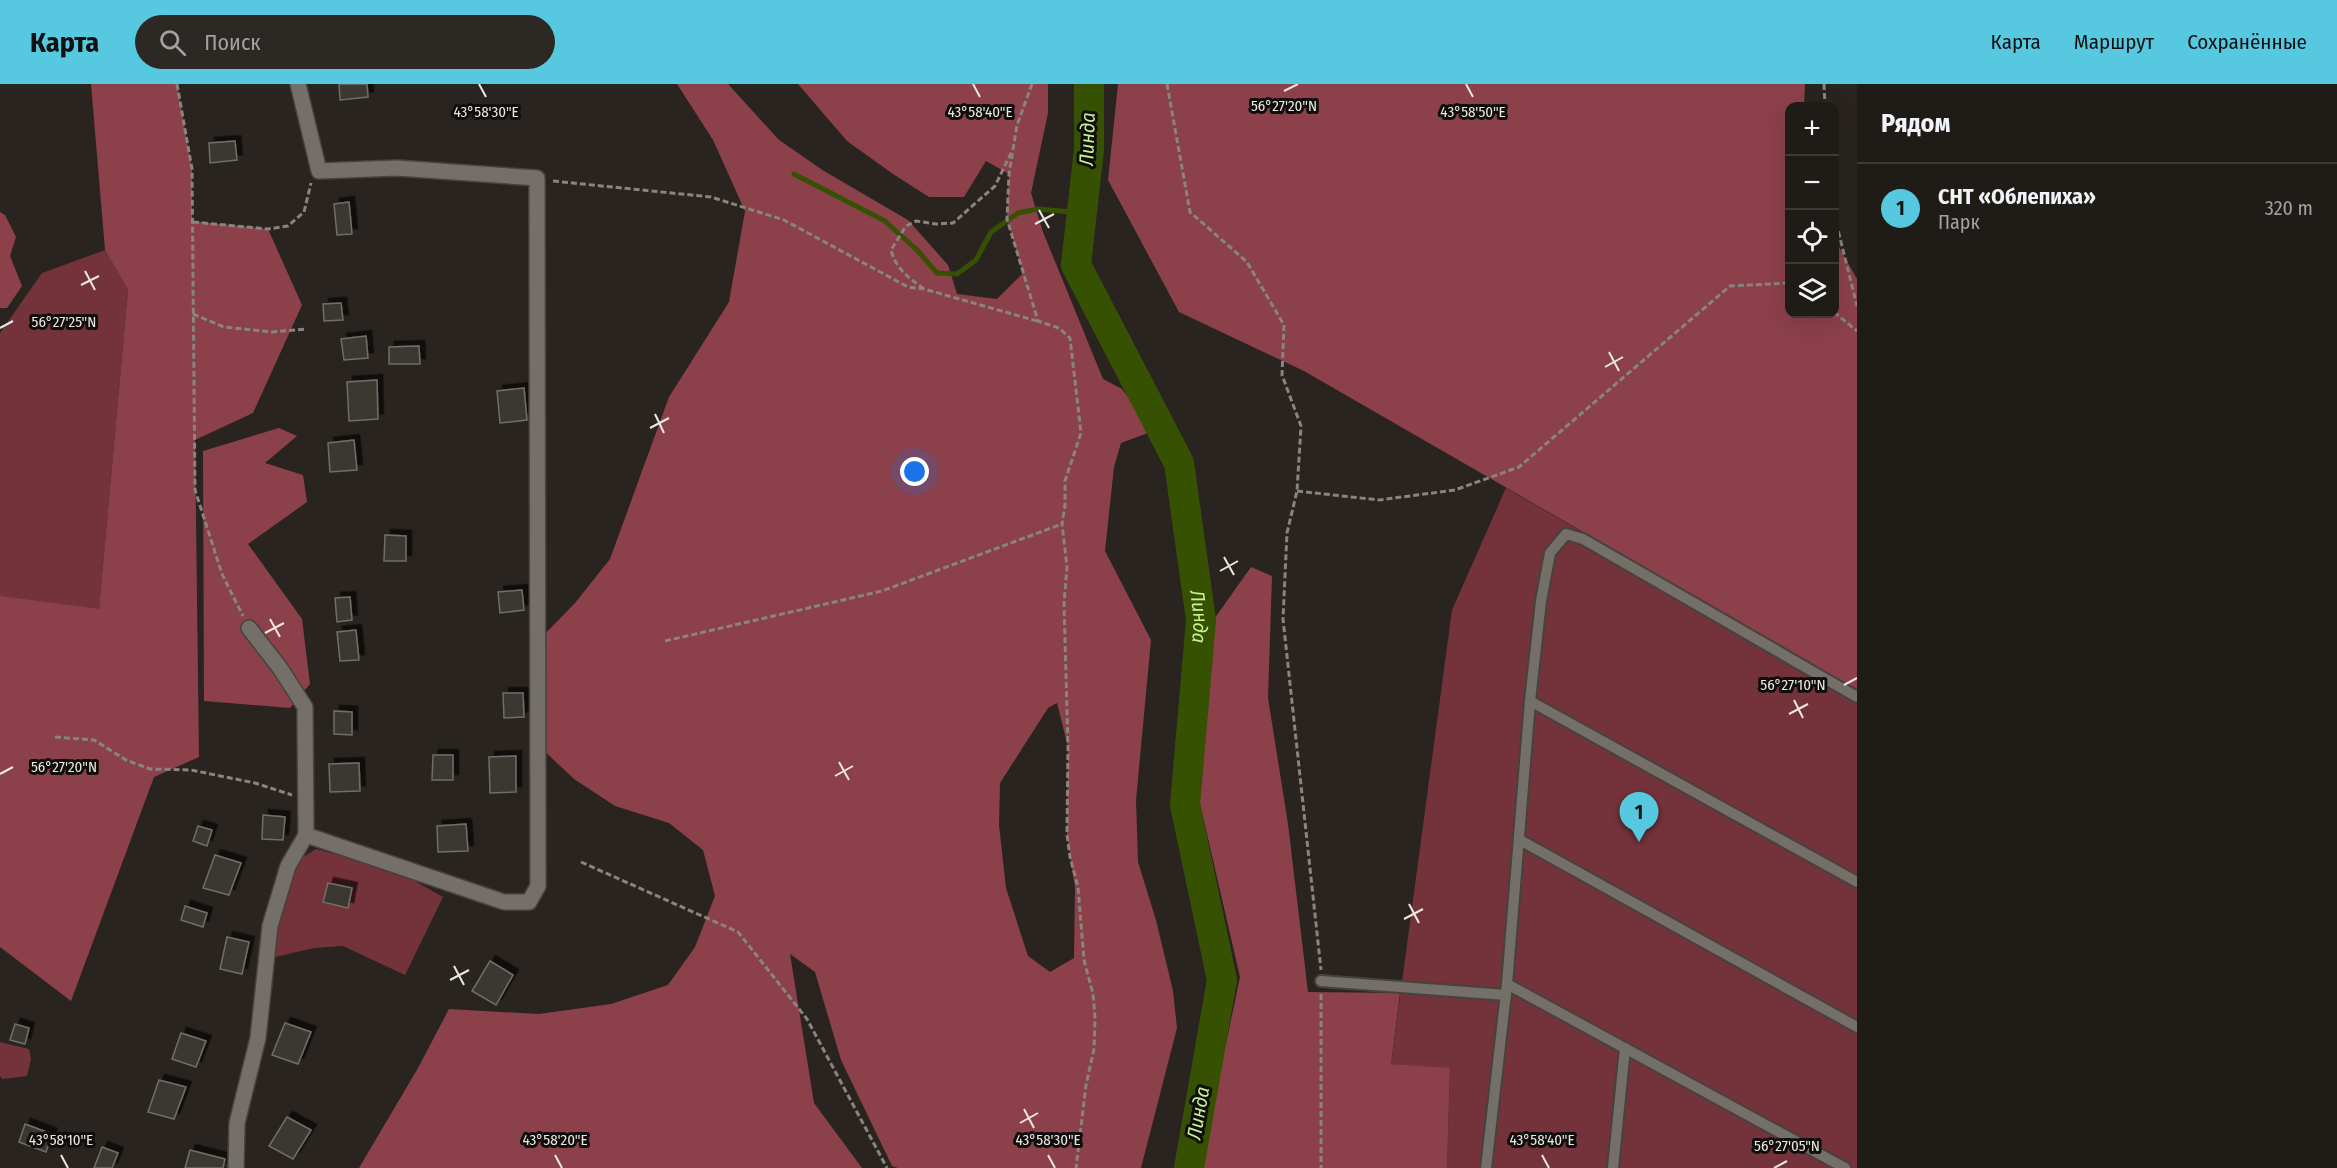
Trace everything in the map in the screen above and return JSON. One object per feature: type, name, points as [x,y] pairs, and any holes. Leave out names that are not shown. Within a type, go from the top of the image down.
[{"type":"street","points":[[298,84],[319,171],[397,168],[537,178],[538,886],[529,902],[504,902],[306,835]]},
{"type":"street","points":[[236,1168],[237,1123],[258,1038],[270,926],[288,866],[306,835],[304,707],[280,668],[249,628]]},
{"type":"lane","points":[[1486,1168],[1506,989],[1530,700],[1541,602],[1550,554],[1566,534],[1583,538],[1857,696]]},
{"type":"lane","points":[[1530,700],[1857,882]]},
{"type":"lane","points":[[1520,840],[1857,1027]]},
{"type":"lane","points":[[1321,981],[1506,989],[1625,1048],[1845,1168]]},
{"type":"lane","points":[[1613,1168],[1625,1048]]},
{"type":"path","points":[[177,84],[192,169],[195,490],[222,574],[249,628]]},
{"type":"path","points":[[1032,84],[1017,125],[1007,219],[1038,321]]},
{"type":"path","points":[[1167,84],[1190,212],[1246,262],[1284,325],[1281,375],[1302,426],[1297,491],[1287,533],[1283,619],[1321,961],[1321,1168]]},
{"type":"path","points":[[1824,84],[1825,102]]},
{"type":"path","points":[[924,289],[903,274],[894,261],[891,250],[897,238],[906,226],[916,221],[936,224],[953,223],[995,186],[1014,147]]},
{"type":"path","points":[[192,222],[268,229],[288,226],[303,212],[309,186],[319,171]]},
{"type":"path","points":[[537,178],[570,184],[711,197],[784,220],[908,287],[924,289],[1038,321],[1059,328],[1067,334],[1072,346],[1081,433],[1065,481],[1062,524],[1067,567],[1064,604],[1068,747],[1067,835],[1078,886],[1084,960],[1093,994],[1095,1018],[1094,1049],[1086,1085],[1076,1168]]},
{"type":"path","points":[[1839,234],[1857,306]]},
{"type":"path","points":[[1297,491],[1379,500],[1455,490],[1519,467],[1730,286],[1785,284]]},
{"type":"path","points":[[194,314],[224,327],[272,332],[306,329]]},
{"type":"path","points":[[1839,316],[1857,332]]},
{"type":"path","points":[[665,641],[882,591],[1062,524]]},
{"type":"path","points":[[55,737],[94,740],[126,760],[150,769],[191,770],[255,783],[290,794],[306,802]]},
{"type":"path","points":[[581,862],[738,932],[807,1019],[887,1168]]},
{"type":"shaded area","points":[[91,84],[177,84],[192,169],[192,221],[268,229],[302,305],[253,413],[195,440],[199,757],[154,777],[71,1001],[0,947],[0,596],[99,609],[128,290],[105,250]]},
{"type":"shaded area","points":[[677,84],[728,84],[779,140],[824,171],[908,220],[948,265],[957,294],[997,299],[1023,273],[1007,219],[1009,174],[986,161],[964,197],[929,197],[847,141],[798,84],[1048,84],[1048,113],[1031,193],[1043,232],[1103,379],[1122,389],[1153,431],[1121,443],[1114,467],[1105,551],[1151,640],[1136,800],[1138,862],[1156,920],[1173,991],[1177,1028],[1141,1168],[898,1168],[892,1166],[841,1060],[815,972],[790,954],[814,1103],[862,1168],[359,1168],[418,1068],[449,1009],[539,1014],[611,1004],[668,985],[695,947],[715,896],[703,850],[669,823],[615,806],[574,779],[540,747],[537,642],[575,603],[610,559],[669,397],[729,302],[745,211],[713,140]],"holes":[[[1057,703],[1068,747],[1067,835],[1075,888],[1074,958],[1050,972],[1028,956],[1006,888],[999,825],[1000,783],[1048,708]]]},
{"type":"shaded area","points":[[1118,84],[1805,84],[1804,102],[1785,102],[1785,318],[1839,318],[1839,247],[1857,279],[1857,690],[1304,371],[1179,312],[1108,180]]},
{"type":"shaded area","points":[[0,212],[5,215],[16,237],[10,256],[22,286],[7,308],[0,308]]},
{"type":"shaded area","points":[[105,250],[128,290],[99,609],[0,947],[0,333],[42,273]]},
{"type":"shaded area","points":[[279,428],[297,436],[265,463],[303,475],[307,502],[248,544],[302,619],[310,684],[290,708],[204,701],[203,451]]},
{"type":"shaded area","points":[[1506,488],[1857,691],[1857,1168],[1447,1168],[1450,1069],[1391,1064],[1452,610]]},
{"type":"shaded area","points":[[1251,567],[1272,576],[1268,698],[1288,824],[1308,992],[1400,993],[1391,1064],[1450,1068],[1447,1168],[1200,1168],[1240,977],[1198,795],[1212,622]]},
{"type":"shaded area","points":[[316,849],[397,871],[443,897],[405,975],[343,946],[314,948],[275,957],[277,920],[300,859]]},
{"type":"shaded area","points":[[0,1042],[29,1049],[31,1059],[27,1076],[2,1079],[0,1076]]},
{"type":"building","points":[[339,84],[367,84],[368,97],[340,100]]},
{"type":"building","points":[[235,141],[237,160],[210,163],[209,143]]},
{"type":"building","points":[[349,202],[352,234],[337,235],[334,204]]},
{"type":"building","points":[[341,303],[343,320],[324,321],[323,304]]},
{"type":"building","points":[[366,336],[368,358],[344,360],[341,339]]},
{"type":"building","points":[[419,346],[420,364],[389,364],[389,347]]},
{"type":"building","points":[[377,380],[378,419],[349,421],[347,382]]},
{"type":"building","points":[[524,388],[527,420],[500,423],[497,391]]},
{"type":"building","points":[[354,440],[357,470],[330,472],[328,443]]},
{"type":"building","points":[[385,535],[406,536],[406,561],[384,561]]},
{"type":"building","points":[[522,590],[524,610],[500,613],[498,592]]},
{"type":"building","points":[[350,597],[352,620],[337,622],[335,598]]},
{"type":"building","points":[[356,630],[359,660],[340,661],[337,632]]},
{"type":"building","points":[[503,693],[523,693],[524,717],[504,718]]},
{"type":"building","points":[[334,711],[352,712],[352,735],[334,734]]},
{"type":"building","points":[[433,755],[453,755],[453,780],[432,780]]},
{"type":"building","points":[[516,756],[516,792],[490,793],[489,757]]},
{"type":"building","points":[[359,763],[360,791],[330,792],[329,764]]},
{"type":"building","points":[[263,815],[285,817],[283,840],[262,839]]},
{"type":"building","points":[[466,824],[468,851],[438,852],[437,826]]},
{"type":"building","points":[[198,826],[212,830],[207,846],[193,841]]},
{"type":"building","points":[[215,855],[241,863],[229,895],[203,888]]},
{"type":"building","points":[[328,883],[352,888],[348,908],[323,902]]},
{"type":"building","points":[[185,906],[207,913],[203,927],[181,920]]},
{"type":"building","points":[[227,937],[249,942],[242,974],[220,969]]},
{"type":"building","points":[[490,961],[513,975],[496,1005],[472,991]]},
{"type":"building","points":[[285,1023],[311,1032],[298,1064],[272,1055]]},
{"type":"building","points":[[15,1024],[29,1028],[25,1044],[10,1040]]},
{"type":"building","points":[[181,1033],[206,1041],[196,1067],[172,1059]]},
{"type":"building","points":[[159,1080],[186,1087],[174,1119],[148,1112]]},
{"type":"building","points":[[287,1117],[311,1130],[293,1159],[269,1146]]},
{"type":"building","points":[[25,1124],[52,1134],[46,1152],[19,1142]]},
{"type":"building","points":[[102,1147],[118,1153],[112,1168],[94,1168]]},
{"type":"building","points":[[190,1150],[225,1159],[223,1168],[185,1168]]},
{"type":"waterway","name":"Линда","points":[[1089,84],[1089,149],[1076,265],[1179,463],[1201,620],[1185,805],[1222,980],[1189,1168]]},
{"type":"waterway","points":[[794,174],[885,221],[917,250],[937,273],[957,274],[976,260],[991,232],[1018,213],[1038,209],[1082,213]]},
{"type":"place","name":"СНТ «Облепиха»","points":[[1639,842]]}]
